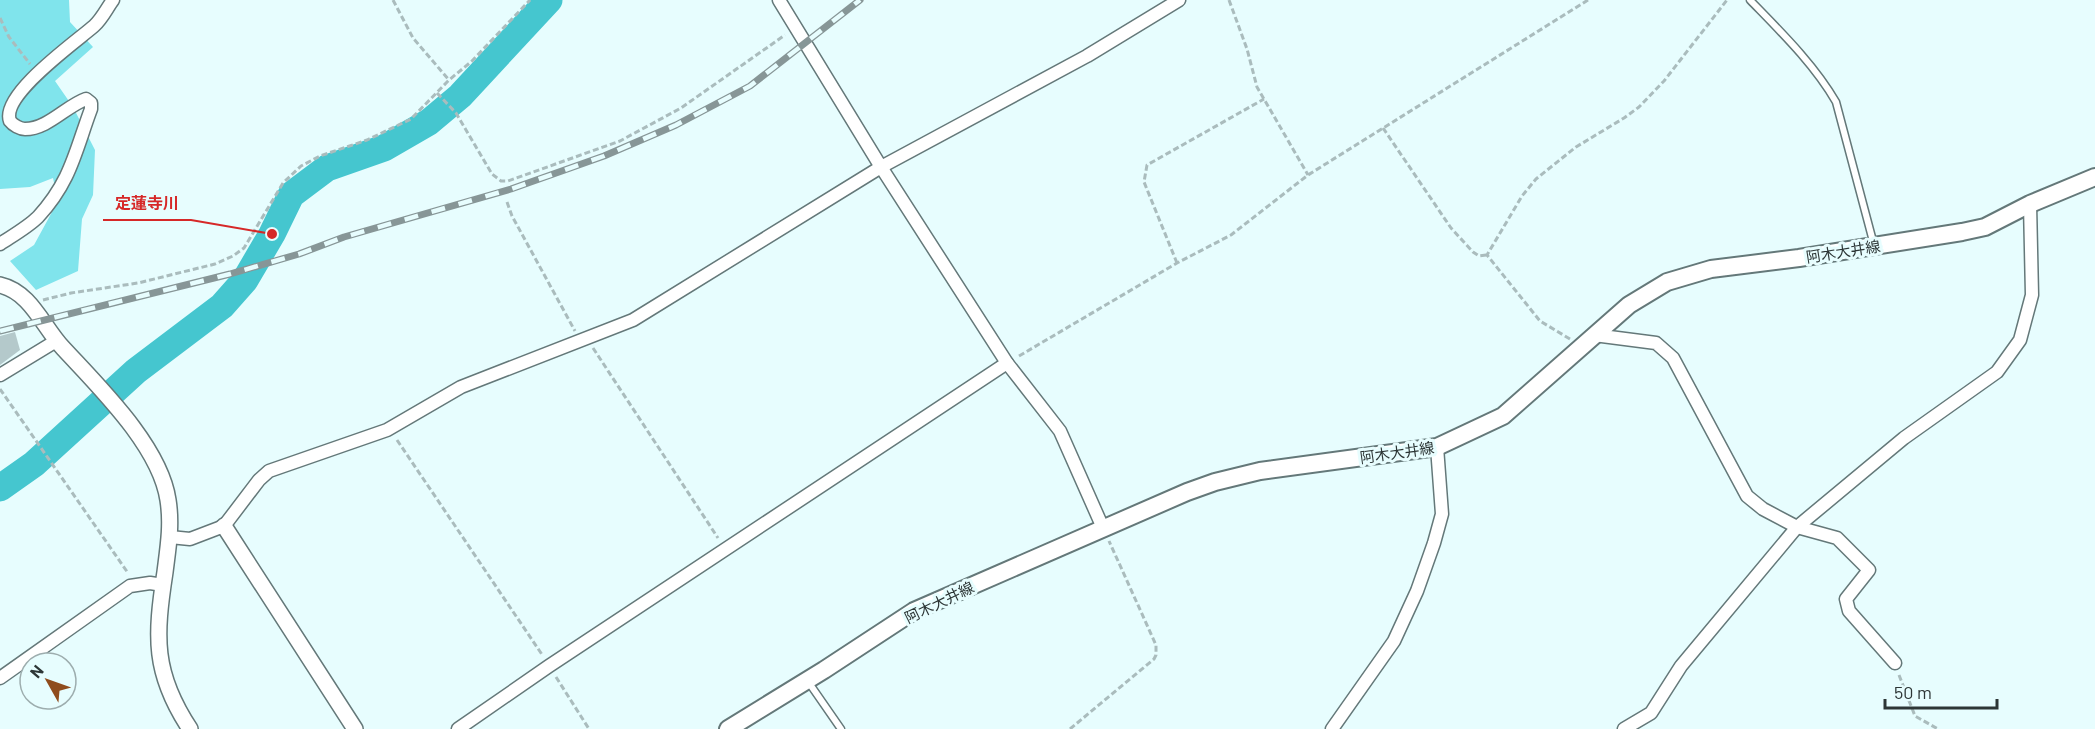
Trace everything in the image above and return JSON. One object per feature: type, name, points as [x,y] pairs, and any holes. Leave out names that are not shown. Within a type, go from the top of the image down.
[{"type":"main road","name":"阿木大井線","points":[[728,729],[914,611],[1187,492],[1242,475],[1437,447],[1503,416],[1629,305],[1667,282],[1711,269],[1974,230],[2095,177]]},
{"type":"street","points":[[0,244],[36,218],[61,187],[75,159],[91,109],[91,103],[86,99],[78,101],[39,125],[24,129],[14,125],[8,119],[7,112],[10,102],[37,70],[97,24],[113,0]]},
{"type":"street","points":[[779,0],[881,167],[1007,363],[1060,431],[1103,528]]},
{"type":"street","points":[[170,537],[190,539],[224,526],[259,480],[269,471],[390,428],[460,387],[633,320],[881,167],[1087,56],[1179,0]]},
{"type":"street","points":[[1624,729],[1651,713],[1681,666],[1797,527],[1904,438],[1997,372],[2020,340],[2032,295],[2030,204]]},
{"type":"street","points":[[0,285],[6,286],[26,300],[56,340],[118,409],[146,446],[162,478],[168,499],[170,537],[157,639],[159,657],[169,693],[190,729]]},
{"type":"street","points":[[1594,335],[1656,343],[1673,358],[1747,496],[1763,509],[1797,527],[1837,538],[1869,570],[1846,599],[1849,611],[1894,663]]},
{"type":"street","points":[[0,375],[56,340]]},
{"type":"street","points":[[458,729],[549,666],[1007,363]]},
{"type":"street","points":[[1332,729],[1394,641],[1417,591],[1442,514],[1437,447]]},
{"type":"street","points":[[224,526],[355,729]]},
{"type":"street","points":[[0,678],[130,586],[150,583],[163,585]]},
{"type":"lane","points":[[1750,0],[1827,87],[1836,102],[1874,246]]},
{"type":"lane","points":[[807,680],[841,729]]},
{"type":"path","points":[[393,0],[413,38],[449,80]]},
{"type":"path","points":[[32,307],[52,296],[138,283],[215,264],[233,256],[244,248],[283,183],[301,166],[320,156],[367,140],[411,119],[449,80],[472,61],[530,0]]},
{"type":"path","points":[[1229,0],[1247,49],[1257,87],[1308,175]]},
{"type":"path","points":[[1007,363],[1177,263],[1230,235],[1308,175],[1588,0]]},
{"type":"path","points":[[1487,255],[1522,196],[1536,179],[1576,147],[1639,107],[1664,81],[1727,0]]},
{"type":"path","points":[[0,18],[15,45],[37,70]]},
{"type":"path","points":[[437,93],[456,113],[492,174],[501,181],[508,181],[620,141],[681,108],[796,27]]},
{"type":"path","points":[[1177,263],[1144,183],[1147,165],[1264,99]]},
{"type":"path","points":[[1383,128],[1451,228],[1473,252],[1479,256],[1487,255]]},
{"type":"path","points":[[507,202],[512,216],[584,339],[726,549]]},
{"type":"path","points":[[1487,255],[1540,321],[1581,347]]},
{"type":"path","points":[[0,389],[136,585]]},
{"type":"path","points":[[390,428],[589,729]]},
{"type":"path","points":[[1070,729],[1156,655],[1156,645],[1103,528]]},
{"type":"path","points":[[1894,663],[1915,716],[1938,729]]},
{"type":"shaded area","points":[[0,0],[69,0],[70,22],[93,47],[55,81],[73,107],[95,150],[93,195],[82,219],[78,271],[36,290],[10,261],[34,245],[58,201],[53,178],[30,187],[0,189]]},
{"type":"building","points":[[15,332],[20,350],[0,365],[0,336]]},
{"type":"waterway","points":[[0,488],[34,464],[136,371],[222,306],[245,280],[272,234],[291,195],[327,168],[384,148],[429,122],[460,96],[549,0]]},
{"type":"railway","points":[[0,331],[230,274],[299,254],[344,237],[511,189],[604,156],[676,125],[750,86],[860,0]]},
{"type":"place","name":"定蓮寺川","points":[[272,234]]}]
